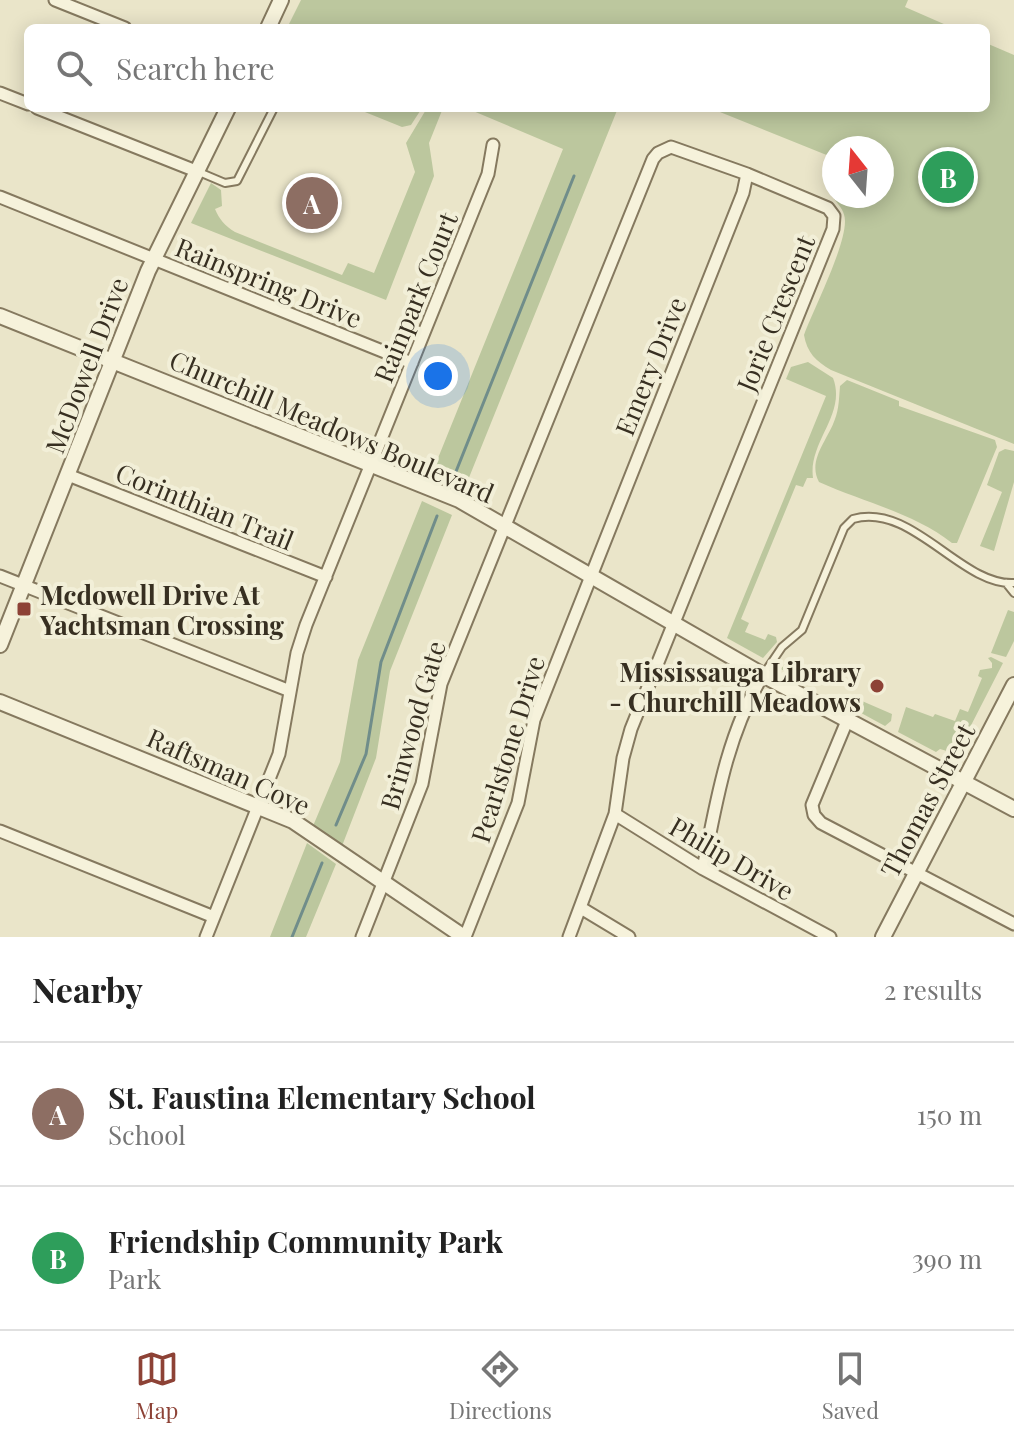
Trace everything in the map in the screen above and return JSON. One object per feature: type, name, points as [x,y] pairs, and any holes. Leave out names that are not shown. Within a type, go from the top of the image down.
[{"type":"street","points":[[55,0],[115,24]]},
{"type":"street","points":[[270,24],[281,0]]},
{"type":"street","points":[[0,93],[24,102]]},
{"type":"street","points":[[47,112],[196,171]]},
{"type":"street","name":"McDowell Drive","points":[[0,645],[154,259],[226,112]]},
{"type":"street","name":"Rainpark Court","points":[[206,937],[282,743],[300,641],[488,174],[493,145]]},
{"type":"street","name":"Jorie Crescent","points":[[505,525],[658,153],[671,147],[681,148],[828,208],[834,216],[833,229],[675,623]]},
{"type":"street","name":"Emery Drive","points":[[591,574],[743,193],[747,174]]},
{"type":"street","name":"Rainspring Drive","points":[[0,197],[412,363]]},
{"type":"street","name":"Churchill Meadows Boulevard","points":[[0,316],[459,500],[763,675],[1014,809]]},
{"type":"street","name":"Corinthian Trail","points":[[68,475],[326,577]]},
{"type":"street","name":"Brinwood Gate","points":[[362,937],[422,784],[441,684],[505,525]]},
{"type":"street","name":"Pearlstone Drive","points":[[465,937],[518,803],[534,720],[591,574]]},
{"type":"street","points":[[0,576],[290,691]]},
{"type":"street","points":[[569,937],[615,814],[623,758],[631,729],[675,623]]},
{"type":"street","points":[[703,869],[723,767],[750,698],[763,675]]},
{"type":"street","name":"Thomas Street","points":[[883,937],[1012,692]]},
{"type":"street","name":"Raftsman Cove","points":[[0,702],[293,821],[465,937]]},
{"type":"street","points":[[847,721],[813,802],[814,815],[821,823],[1014,924]]},
{"type":"street","name":"Philip Drive","points":[[615,814],[703,869],[830,937]]},
{"type":"street","points":[[0,831],[214,917]]},
{"type":"street","points":[[581,908],[629,937]]},
{"type":"lane","points":[[196,171],[225,183],[237,181],[272,112]]},
{"type":"lane","points":[[763,675],[782,647],[802,630],[844,528],[853,519],[875,518],[906,527],[927,538],[964,566],[1010,583],[1014,593]]},
{"type":"green space","points":[[301,0],[908,0],[905,7],[944,24],[289,24]]},
{"type":"green space","points":[[990,45],[1014,55],[1014,444],[831,370],[810,352],[804,335],[835,262],[844,233],[844,215],[840,208],[894,208],[894,136],[822,136],[822,153],[720,112],[990,112]]},
{"type":"green space","points":[[365,112],[419,112],[411,125],[402,127]]},
{"type":"green space","points":[[425,112],[441,112],[429,143],[434,176],[386,300],[191,223],[211,183],[221,190],[222,206],[215,209],[225,225],[235,232],[342,275],[348,263],[374,273],[415,172],[406,143]]},
{"type":"green space","points":[[475,112],[616,112],[466,485],[432,473],[563,149]]},
{"type":"green space","points":[[808,362],[833,378],[835,404],[816,452],[813,478],[807,478],[803,487],[796,485],[741,619],[749,623],[745,632],[765,640],[768,634],[776,637],[777,642],[763,658],[727,638],[826,396],[786,379],[791,367]]},
{"type":"green space","points":[[847,380],[899,401],[899,406],[995,440],[997,447],[957,543],[905,516],[819,482],[815,466],[817,458],[836,415],[840,386]]},
{"type":"green space","points":[[1005,449],[1014,451],[1014,482],[994,551],[980,546],[1002,492],[987,485],[999,452]]},
{"type":"green space","points":[[422,501],[452,515],[390,671],[376,758],[342,846],[313,826],[340,762],[358,660]]},
{"type":"green space","points":[[1008,610],[1014,612],[1014,641],[1006,657],[991,653]]},
{"type":"green space","points":[[988,658],[1003,663],[964,739],[958,738],[950,752],[940,749],[936,752],[898,732],[906,707],[955,721],[960,709],[968,712],[982,678],[978,676],[980,670],[992,668]]},
{"type":"green space","points":[[787,661],[815,673],[817,678],[811,686],[781,669]]},
{"type":"green space","points":[[862,701],[892,714],[891,721],[885,726],[852,708]]},
{"type":"green space","points":[[307,843],[336,864],[306,937],[270,937]]},
{"type":"waterway","points":[[455,474],[574,176]]},
{"type":"waterway","points":[[336,825],[366,754],[381,662],[437,516]]},
{"type":"waterway","points":[[292,937],[322,863]]},
{"type":"place","name":"Friendship Community Park","points":[[948,177]]},
{"type":"place","name":"St. Faustina Elementary School","points":[[312,203]]},
{"type":"place","name":"Mcdowell Drive At Yachtsman Crossing","points":[[24,609]]},
{"type":"place","name":"Mississauga Library - Churchill Meadows","points":[[877,686]]}]
